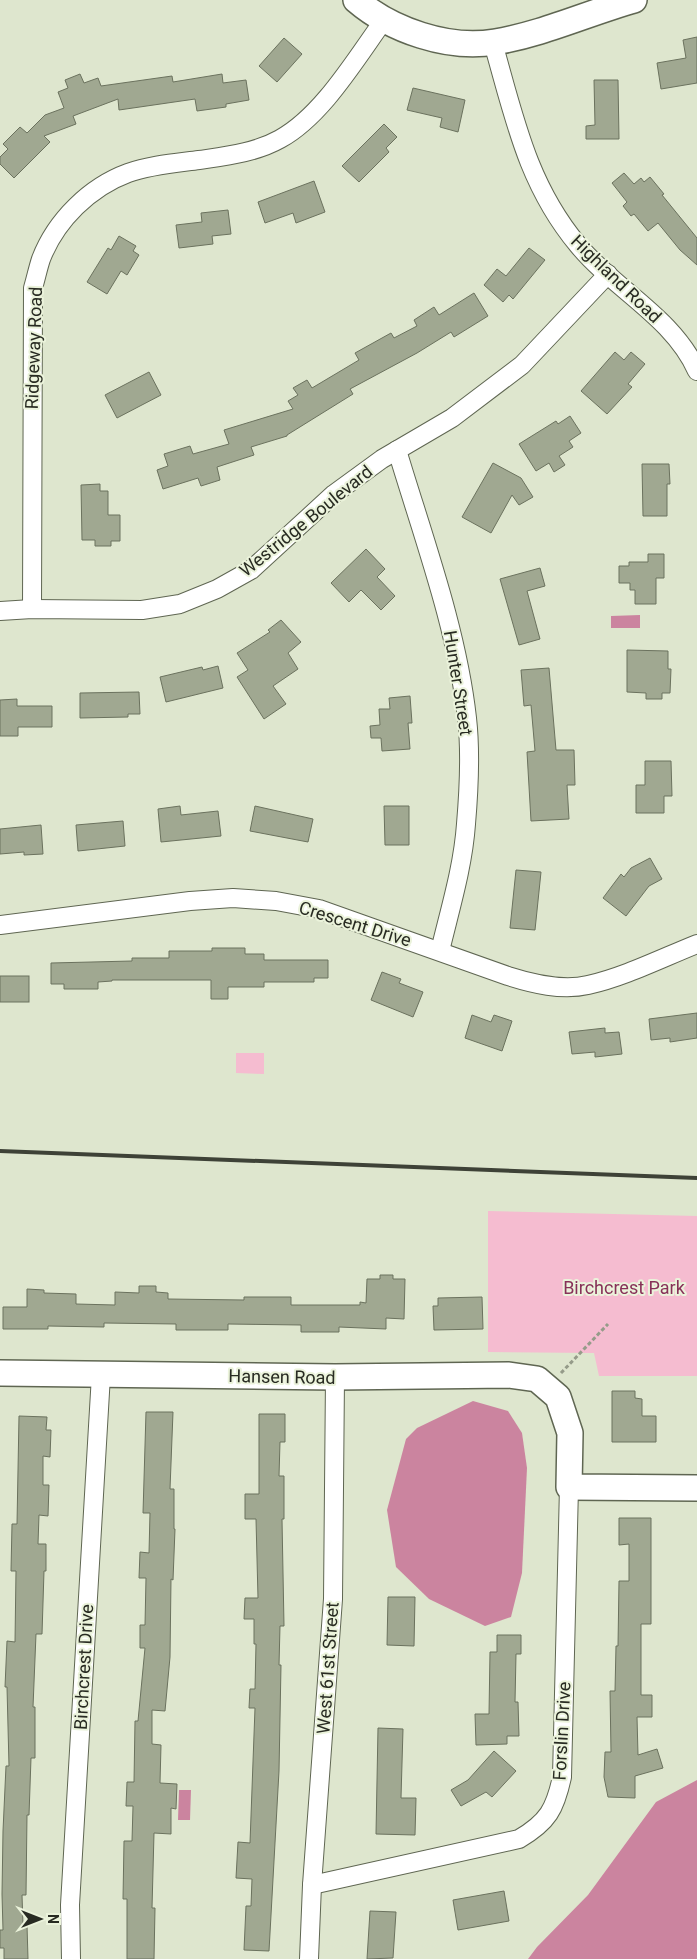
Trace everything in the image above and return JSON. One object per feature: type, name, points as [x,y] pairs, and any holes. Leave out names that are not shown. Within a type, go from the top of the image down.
[{"type":"street","points":[[356,0],[399,28],[430,38],[464,43],[493,43],[531,34],[634,0]]},
{"type":"street","name":"Ridgeway Road","points":[[32,609],[33,288],[42,258],[56,229],[76,206],[100,186],[129,173],[159,165],[253,150],[279,140],[303,123],[323,102],[384,20]]},
{"type":"street","name":"Highland Road","points":[[493,43],[534,177],[553,213],[578,246],[653,314],[675,337],[693,362],[697,371]]},
{"type":"street","name":"Westridge Boulevard","points":[[0,611],[32,609],[142,610],[180,604],[217,589],[251,570],[334,494],[397,450],[452,418],[522,365],[608,274]]},
{"type":"street","name":"Hunter Street","points":[[397,450],[459,664],[467,719],[469,773],[466,827],[457,880],[440,951]]},
{"type":"street","name":"Crescent Drive","points":[[0,926],[190,901],[233,898],[276,901],[319,909],[533,984],[560,987],[587,985],[612,978],[697,944]]},
{"type":"street","name":"Hansen Road","points":[[0,1373],[335,1378],[509,1375],[537,1379],[557,1387]]},
{"type":"street","name":"Birchcrest Drive","points":[[71,1959],[70,1905],[102,1375]]},
{"type":"street","name":"West 61st Street","points":[[310,1959],[312,1885],[332,1599],[335,1378]]},
{"type":"street","name":"Forslin Drive","points":[[312,1885],[520,1840],[537,1829],[549,1814],[558,1796],[562,1777],[570,1432],[557,1387]]},
{"type":"street","points":[[569,1487],[697,1488]]},
{"type":"path","points":[[557,1387],[608,1324]]},
{"type":"green space","points":[[236,1053],[264,1053],[264,1074],[236,1073]]},
{"type":"green space","name":"Birchcrest Park","points":[[488,1211],[697,1216],[697,1376],[599,1376],[594,1353],[488,1352]]},
{"type":"shaded area","points":[[640,615],[640,628],[611,628],[611,616]]},
{"type":"shaded area","points":[[473,1401],[508,1411],[522,1433],[527,1468],[522,1573],[511,1617],[485,1626],[429,1599],[396,1567],[387,1510],[406,1439],[417,1428]]},
{"type":"shaded area","points":[[697,1780],[697,1959],[528,1959],[537,1947],[588,1895],[656,1802]]},
{"type":"shaded area","points":[[179,1790],[191,1790],[190,1820],[178,1820]]},
{"type":"building","points":[[697,37],[697,83],[661,89],[657,63],[686,58],[683,40]]},
{"type":"building","points":[[284,38],[302,54],[277,82],[259,66]]},
{"type":"building","points":[[80,74],[84,83],[98,78],[101,86],[172,76],[173,82],[222,74],[223,83],[246,80],[249,100],[226,104],[226,107],[197,111],[195,99],[119,110],[118,99],[73,116],[76,124],[44,136],[50,142],[14,178],[0,164],[0,157],[8,149],[3,144],[20,127],[27,133],[45,115],[64,108],[58,92],[68,88],[65,80]]},
{"type":"building","points":[[594,80],[618,80],[619,139],[586,139],[586,126],[595,125]]},
{"type":"building","points":[[413,88],[465,100],[458,132],[440,127],[442,118],[407,110]]},
{"type":"building","points":[[384,124],[397,137],[386,148],[389,152],[359,182],[342,166]]},
{"type":"building","points":[[624,173],[634,184],[641,178],[644,182],[650,177],[664,194],[662,195],[697,238],[697,265],[680,250],[658,223],[648,231],[634,214],[631,216],[623,206],[627,202],[612,183]]},
{"type":"building","points":[[314,181],[325,212],[296,223],[293,213],[265,223],[258,202]]},
{"type":"building","points":[[228,210],[231,234],[212,236],[213,244],[179,248],[176,225],[202,222],[201,213]]},
{"type":"building","points":[[119,236],[136,246],[133,251],[139,255],[127,275],[121,271],[107,294],[87,282],[108,248],[111,250]]},
{"type":"building","points":[[529,248],[545,260],[513,299],[509,295],[503,302],[484,285],[497,269],[506,276]]},
{"type":"building","points":[[474,293],[488,316],[454,337],[451,332],[417,353],[350,389],[353,394],[287,436],[251,447],[254,455],[217,467],[220,480],[201,486],[198,478],[163,489],[157,470],[168,466],[164,454],[190,446],[193,454],[229,444],[224,430],[293,409],[288,401],[298,395],[293,388],[307,380],[312,388],[359,360],[355,353],[391,333],[394,338],[417,326],[414,320],[434,307],[439,315]]},
{"type":"building","points":[[615,352],[624,360],[631,352],[645,364],[628,384],[632,387],[607,414],[581,391]]},
{"type":"building","points":[[149,372],[161,395],[117,418],[105,395]]},
{"type":"building","points":[[570,416],[581,433],[569,441],[573,447],[559,456],[565,465],[554,472],[549,463],[536,471],[519,444],[556,421],[558,424]]},
{"type":"building","points":[[493,463],[521,478],[533,497],[519,505],[512,495],[491,533],[462,517]]},
{"type":"building","points":[[642,464],[669,464],[670,484],[667,484],[667,516],[643,516]]},
{"type":"building","points":[[100,484],[100,491],[108,491],[108,515],[120,515],[120,541],[111,541],[111,546],[95,546],[95,540],[82,540],[81,485]]},
{"type":"building","points":[[366,549],[385,569],[377,577],[395,596],[381,610],[361,590],[349,602],[331,583]]},
{"type":"building","points":[[648,554],[664,554],[664,578],[656,578],[656,604],[635,604],[635,590],[630,590],[630,583],[619,583],[619,566],[629,566],[629,562],[648,562]]},
{"type":"building","points":[[540,568],[545,586],[527,591],[540,639],[519,645],[500,579]]},
{"type":"building","points":[[281,620],[301,642],[288,653],[298,669],[273,686],[286,704],[264,719],[237,677],[248,670],[237,653],[270,632],[268,630]]},
{"type":"building","points":[[627,650],[668,651],[668,669],[671,669],[670,693],[662,693],[662,699],[646,699],[646,693],[627,692]]},
{"type":"building","points":[[218,666],[223,688],[166,702],[160,677],[202,667],[203,670]]},
{"type":"building","points":[[549,668],[556,750],[574,750],[575,785],[567,785],[569,819],[531,821],[527,752],[535,751],[531,705],[524,706],[521,670]]},
{"type":"building","points":[[139,692],[140,714],[128,714],[128,717],[80,718],[80,693]]},
{"type":"building","points":[[410,696],[412,723],[408,723],[410,749],[382,751],[381,738],[371,738],[370,726],[380,725],[379,709],[390,709],[389,698]]},
{"type":"building","points":[[17,699],[17,706],[52,706],[52,727],[18,727],[18,736],[0,736],[0,700]]},
{"type":"building","points":[[645,761],[671,761],[672,796],[664,796],[664,813],[636,813],[636,785],[645,785]]},
{"type":"building","points":[[180,806],[181,815],[218,811],[221,836],[161,842],[158,809]]},
{"type":"building","points":[[255,806],[313,819],[308,842],[250,831]]},
{"type":"building","points":[[384,806],[409,806],[409,845],[385,845]]},
{"type":"building","points":[[123,821],[125,846],[78,851],[76,825]]},
{"type":"building","points":[[41,825],[43,854],[24,855],[24,852],[0,854],[0,829]]},
{"type":"building","points":[[650,858],[662,879],[649,886],[626,916],[603,898],[621,874],[624,877],[631,868]]},
{"type":"building","points":[[516,870],[541,872],[535,930],[510,928]]},
{"type":"building","points":[[212,948],[245,948],[245,954],[264,954],[264,960],[328,960],[328,978],[314,978],[314,982],[264,982],[264,987],[228,987],[228,999],[211,999],[211,980],[112,980],[98,982],[98,989],[64,989],[64,984],[51,984],[51,963],[132,961],[132,958],[169,958],[169,951],[212,951]]},
{"type":"building","points":[[382,972],[401,979],[399,983],[423,992],[413,1017],[371,1000]]},
{"type":"building","points":[[0,976],[29,976],[29,1002],[0,1002]]},
{"type":"building","points":[[697,1013],[697,1038],[670,1042],[670,1038],[651,1040],[649,1019]]},
{"type":"building","points":[[472,1015],[491,1022],[494,1015],[512,1021],[502,1051],[465,1038]]},
{"type":"building","points":[[605,1028],[605,1033],[619,1032],[622,1054],[595,1057],[595,1052],[572,1054],[569,1032]]},
{"type":"building","points":[[380,1275],[393,1275],[393,1279],[405,1279],[404,1319],[386,1318],[386,1329],[339,1327],[339,1332],[301,1332],[301,1325],[228,1324],[228,1330],[176,1330],[176,1324],[104,1323],[104,1327],[48,1326],[48,1329],[3,1329],[3,1307],[27,1307],[27,1289],[44,1290],[44,1293],[76,1294],[76,1304],[115,1305],[115,1292],[139,1293],[139,1286],[156,1286],[156,1292],[168,1293],[168,1299],[244,1300],[244,1297],[291,1297],[291,1305],[360,1305],[360,1302],[366,1303],[367,1279],[380,1279]]},
{"type":"building","points":[[482,1297],[483,1329],[434,1330],[433,1306],[438,1306],[438,1298]]},
{"type":"building","points":[[612,1391],[635,1391],[635,1398],[642,1399],[642,1416],[656,1416],[656,1442],[612,1442]]},
{"type":"building","points":[[146,1412],[173,1412],[170,1489],[174,1489],[175,1529],[173,1580],[171,1579],[170,1657],[165,1711],[152,1710],[152,1744],[161,1745],[160,1783],[177,1784],[176,1809],[171,1808],[171,1834],[154,1833],[152,1908],[155,1908],[154,1959],[127,1959],[127,1899],[123,1899],[124,1841],[132,1841],[133,1806],[126,1806],[127,1782],[134,1782],[135,1721],[138,1721],[145,1648],[140,1648],[140,1625],[145,1625],[146,1578],[139,1578],[140,1552],[149,1553],[150,1513],[143,1513]]},
{"type":"building","points":[[259,1414],[285,1414],[285,1442],[280,1442],[279,1476],[284,1476],[284,1519],[282,1519],[284,1626],[280,1626],[279,1771],[269,1951],[244,1950],[246,1906],[251,1906],[252,1879],[236,1878],[238,1842],[250,1843],[255,1708],[249,1708],[250,1689],[255,1689],[256,1644],[254,1644],[254,1619],[244,1619],[245,1598],[258,1598],[256,1519],[245,1519],[245,1494],[259,1494]]},
{"type":"building","points":[[19,1416],[47,1417],[46,1430],[51,1430],[50,1457],[43,1456],[43,1485],[49,1485],[48,1516],[39,1515],[38,1544],[46,1544],[46,1571],[44,1571],[42,1634],[36,1634],[33,1707],[35,1707],[35,1758],[31,1758],[29,1815],[27,1815],[26,1895],[22,1895],[23,1925],[27,1925],[28,1959],[4,1959],[4,1948],[0,1948],[0,1930],[3,1930],[3,1831],[6,1766],[9,1766],[7,1687],[5,1687],[7,1641],[15,1642],[16,1571],[11,1571],[12,1524],[17,1524]]},
{"type":"building","points":[[619,1518],[651,1518],[651,1624],[641,1624],[641,1695],[652,1695],[652,1717],[637,1717],[638,1755],[657,1749],[663,1768],[635,1776],[635,1798],[608,1797],[604,1777],[605,1752],[611,1752],[610,1691],[615,1691],[619,1581],[629,1581],[629,1544],[619,1545]]},
{"type":"building","points":[[388,1597],[415,1597],[414,1646],[387,1645]]},
{"type":"building","points":[[497,1635],[521,1635],[521,1654],[516,1654],[515,1702],[518,1702],[519,1736],[507,1736],[507,1744],[476,1745],[475,1714],[489,1714],[490,1652],[497,1652]]},
{"type":"building","points":[[378,1728],[403,1729],[401,1798],[416,1798],[415,1835],[376,1834]]},
{"type":"building","points":[[494,1751],[516,1771],[492,1797],[486,1792],[461,1806],[451,1790],[468,1780]]},
{"type":"building","points":[[504,1891],[509,1921],[458,1930],[453,1900]]},
{"type":"building","points":[[370,1911],[396,1912],[393,1958],[367,1959]]},
{"type":"railway","points":[[0,1151],[697,1178]]}]
